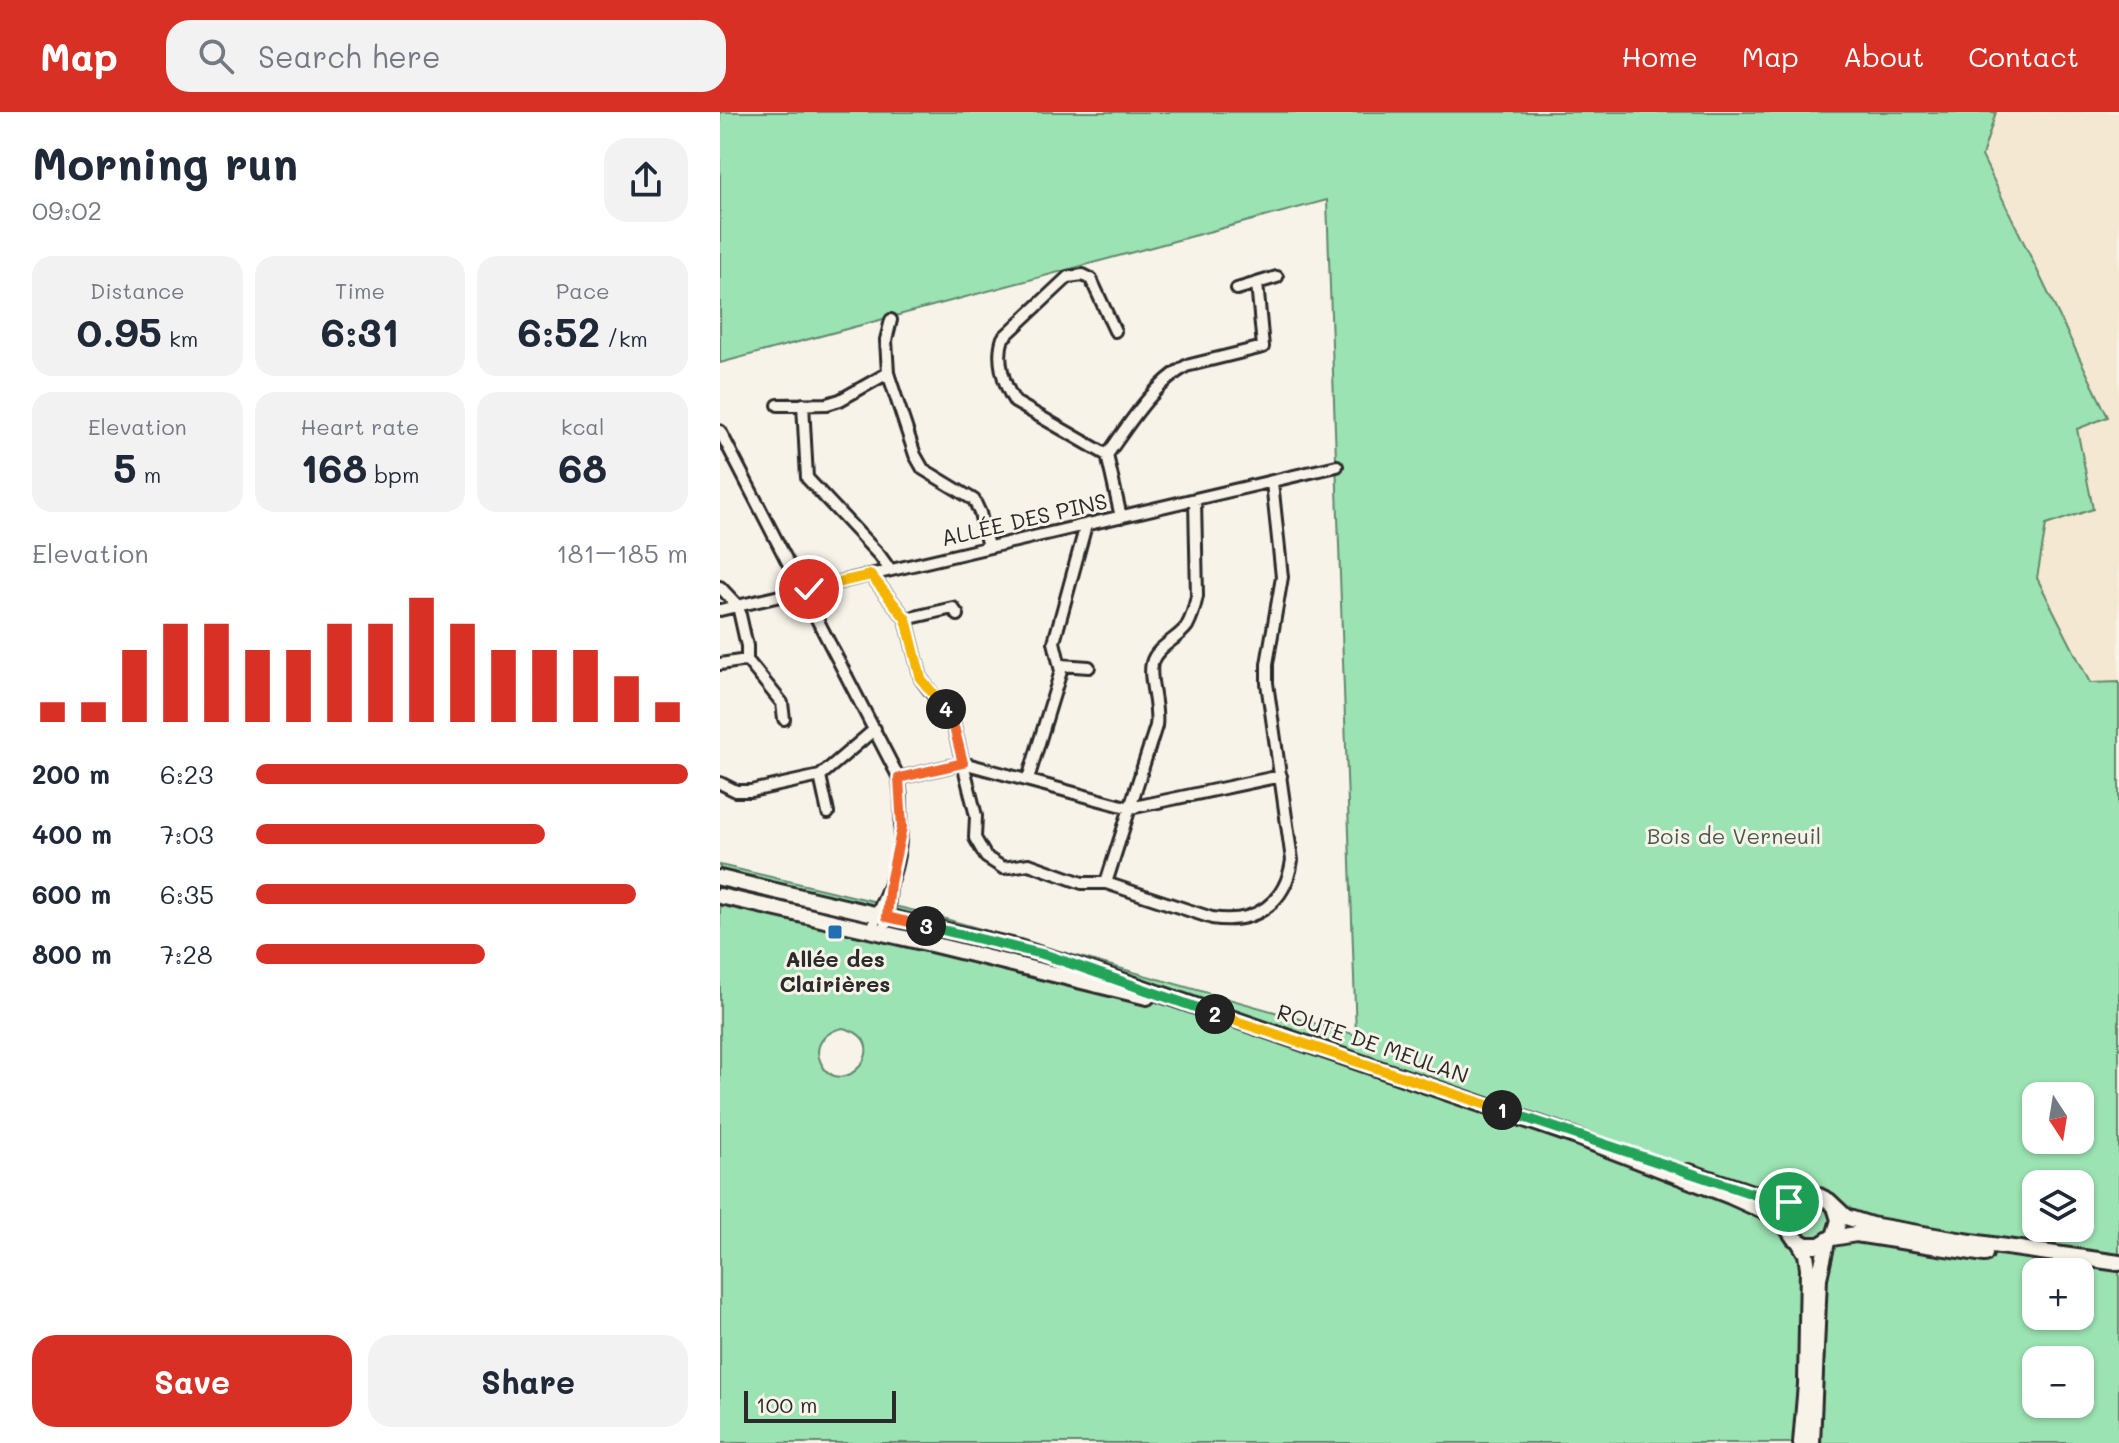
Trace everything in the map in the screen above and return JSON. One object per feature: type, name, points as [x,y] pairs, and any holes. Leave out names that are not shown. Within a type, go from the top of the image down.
[{"type":"main road","name":"ROUTE DE MEULAN","points":[[720,878],[1046,955],[1574,1136],[1771,1200],[1784,1203],[1800,1199]]},
{"type":"main road","name":"ROUTE DE MEULAN","points":[[720,896],[1202,1010]]},
{"type":"main road","name":"ROUTE DE MEULAN","points":[[1574,1136],[1781,1219],[1794,1236]]},
{"type":"main road","points":[[1801,1443],[1806,1384],[1808,1268],[1806,1254],[1794,1236],[1788,1214],[1800,1199],[1819,1196],[1846,1217],[1871,1225],[2072,1258]]},
{"type":"main road","points":[[1812,1443],[1819,1278],[1830,1240],[1839,1223],[1835,1207]]},
{"type":"main road","points":[[1794,1236],[1814,1246],[1856,1234],[1977,1253],[2072,1258]]},
{"type":"main road","points":[[2094,1260],[2119,1263]]},
{"type":"street","points":[[1115,331],[1091,279],[1083,275],[1068,277],[1003,338],[999,350],[1007,390],[1015,402],[1107,455],[1121,517]]},
{"type":"street","points":[[1237,289],[1277,277]]},
{"type":"street","points":[[1107,455],[1146,400],[1176,372],[1186,366],[1263,347],[1257,283]]},
{"type":"street","points":[[891,320],[886,340],[888,373],[915,455],[923,469],[974,500],[988,547]]},
{"type":"street","points":[[778,405],[840,400],[888,373]]},
{"type":"street","points":[[803,404],[807,478],[890,570]]},
{"type":"street","points":[[720,431],[899,778],[902,827],[877,932]]},
{"type":"street","name":"ALLÉE DES PINS","points":[[720,610],[1337,466]]},
{"type":"street","points":[[871,575],[906,619],[921,679],[952,719],[976,816],[975,838],[986,857],[1003,868],[1029,864],[1082,883],[1106,883],[1229,921],[1260,911],[1281,895],[1290,873],[1291,843],[1267,683],[1267,664],[1282,577],[1272,482]]},
{"type":"street","points":[[1106,883],[1156,726],[1158,713],[1151,664],[1155,656],[1188,625],[1194,610],[1197,596],[1195,500]]},
{"type":"street","points":[[1028,779],[1061,671],[1054,642],[1086,525]]},
{"type":"street","points":[[720,587],[738,606],[747,660],[782,703],[784,719]]},
{"type":"street","points":[[906,619],[953,608],[958,615]]},
{"type":"street","points":[[720,664],[747,660]]},
{"type":"street","points":[[1060,665],[1089,667]]},
{"type":"street","points":[[720,783],[736,791],[751,791],[820,776],[875,729]]},
{"type":"street","points":[[899,778],[963,763],[1130,808],[1281,776]]},
{"type":"street","points":[[820,776],[828,813]]},
{"type":"shaded area","points":[[1996,112],[2119,112],[2119,682],[2090,683],[2037,578],[2046,525],[2093,508],[2077,429],[2107,417],[1982,156]]},
{"type":"green space","name":"Bois de Verneuil","points":[[720,112],[1996,112],[1982,156],[2108,417],[2077,429],[2093,509],[2046,525],[2037,578],[2090,683],[2119,682],[2119,1443],[720,1443],[720,865],[928,914],[1356,1035],[1327,200],[720,363]],"holes":[[[843,1028],[859,1035],[866,1045],[860,1066],[841,1077],[830,1074],[821,1063],[818,1050],[826,1036]]]},
{"type":"place","name":"Allée des Clairières","points":[[835,932]]},
{"type":"route","points":[[809,589],[871,575],[906,619],[921,679],[945,707],[957,735],[963,763],[899,778],[902,827],[890,883],[887,917],[1046,955],[1574,1136],[1771,1200],[1789,1202]]}]
